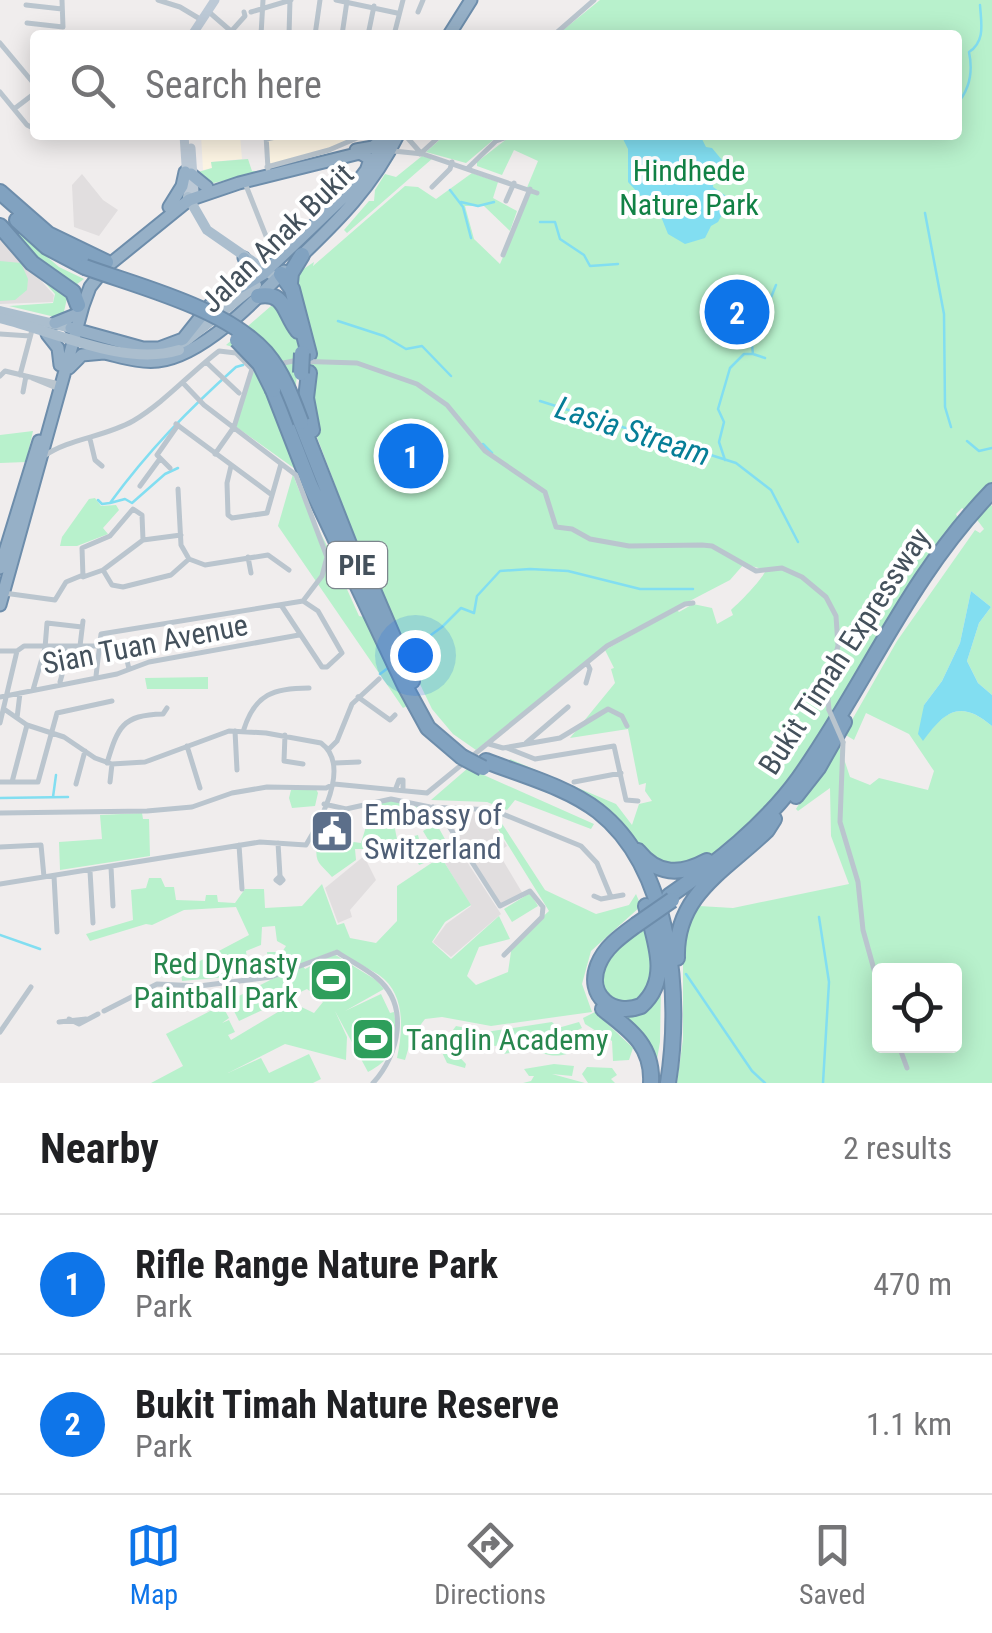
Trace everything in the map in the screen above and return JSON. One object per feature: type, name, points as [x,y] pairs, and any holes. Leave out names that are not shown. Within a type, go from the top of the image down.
[{"type":"highway","points":[[445,30],[462,0]]},
{"type":"highway","points":[[453,30],[471,0]]},
{"type":"highway","points":[[78,312],[90,280],[106,262],[173,209],[268,169],[360,140]]},
{"type":"highway","name":"Jalan Anak Bukit","points":[[82,339],[146,361],[170,358],[217,332],[276,282],[387,147]]},
{"type":"highway","name":"Jalan Anak Bukit","points":[[302,254],[359,198],[387,147]]},
{"type":"highway","points":[[242,180],[360,154],[370,159],[366,171]]},
{"type":"highway","points":[[188,173],[197,198]]},
{"type":"highway","points":[[60,365],[58,348],[41,331],[78,312],[98,276],[173,209],[188,173]]},
{"type":"highway","points":[[0,192],[48,234],[106,262]]},
{"type":"highway","points":[[173,209],[186,210],[197,198]]},
{"type":"highway","name":"PIE","points":[[0,201],[38,240],[83,270],[201,311],[249,338],[268,356],[283,378],[408,684]]},
{"type":"highway","name":"PIE","points":[[0,214],[44,254],[205,321],[229,334],[260,364],[310,486],[408,684],[435,722],[464,754],[598,822],[624,852],[658,930],[667,994],[660,1083]]},
{"type":"highway","points":[[0,226],[32,262],[73,292],[82,354],[51,382]]},
{"type":"highway","points":[[276,282],[291,273],[302,254]]},
{"type":"highway","points":[[241,288],[252,274],[244,258]]},
{"type":"highway","points":[[276,282],[306,353],[298,431],[319,490]]},
{"type":"highway","points":[[276,282],[306,353]]},
{"type":"highway","name":"Jalan Anak Bukit","points":[[82,339],[143,348],[174,344],[188,334],[210,305],[241,288],[276,282]]},
{"type":"highway","points":[[2,599],[51,382],[82,339]]},
{"type":"highway","points":[[0,568],[42,458],[51,446],[51,382],[82,339]]},
{"type":"highway","points":[[305,373],[310,427],[408,684]]},
{"type":"highway","points":[[0,554],[26,480]]},
{"type":"highway","name":"Bukit Timah Expressway","points":[[742,840],[800,777],[910,594],[938,553],[992,491]]},
{"type":"highway","name":"Bukit Timah Expressway","points":[[774,819],[818,768],[928,580],[992,502]]},
{"type":"highway","points":[[322,527],[344,577],[408,684]]},
{"type":"highway","name":"PIE","points":[[485,764],[582,801],[612,824],[644,874],[665,935],[674,992],[668,1083]]},
{"type":"highway","points":[[651,1083],[646,1049],[600,1006],[590,984],[592,964],[602,946],[724,863],[774,819]]},
{"type":"highway","points":[[672,1058],[678,1023],[676,944],[682,917],[700,890],[744,853],[774,819]]},
{"type":"highway","points":[[612,824],[620,828],[646,861],[668,872],[697,867],[742,840]]},
{"type":"highway","points":[[670,898],[742,840]]},
{"type":"highway","points":[[635,922],[607,949],[596,974],[595,986],[603,1002],[619,1010],[641,1006],[657,985],[658,956],[647,902]]},
{"type":"main road","points":[[187,140],[188,173],[214,237],[276,282]]},
{"type":"main road","name":"Jalan Anak Bukit","points":[[82,339],[133,356],[159,356],[178,349],[276,282],[357,196],[387,147]]},
{"type":"main road","points":[[197,198],[216,230],[276,282]]},
{"type":"main road","points":[[0,317],[82,339]]},
{"type":"main road","points":[[0,317],[82,339]]},
{"type":"main road","points":[[0,317],[40,320],[41,331]]},
{"type":"street","points":[[27,23],[63,27],[62,0]]},
{"type":"street","points":[[158,0],[205,9],[226,30]]},
{"type":"street","points":[[233,30],[248,12],[262,4],[290,0],[288,30]]},
{"type":"street","points":[[316,30],[320,0]]},
{"type":"street","points":[[336,0],[397,13]]},
{"type":"street","points":[[395,30],[403,0]]},
{"type":"street","points":[[418,12],[423,0]]},
{"type":"street","points":[[560,30],[594,0]]},
{"type":"street","points":[[343,30],[347,1]]},
{"type":"street","points":[[260,30],[262,4]]},
{"type":"street","points":[[26,5],[62,9]]},
{"type":"street","points":[[369,30],[374,6]]},
{"type":"street","points":[[0,43],[30,82]]},
{"type":"street","points":[[1,94],[30,126]]},
{"type":"street","points":[[14,109],[30,94]]},
{"type":"street","points":[[266,140],[268,169]]},
{"type":"street","points":[[406,140],[422,152],[532,190],[503,256]]},
{"type":"street","points":[[387,147],[422,152],[435,140]]},
{"type":"street","points":[[469,167],[496,140]]},
{"type":"street","points":[[432,187],[452,162]]},
{"type":"street","points":[[242,180],[268,241],[281,244],[276,248],[267,245],[242,180]]},
{"type":"street","points":[[506,201],[514,183]]},
{"type":"street","points":[[0,334],[41,331],[23,392]]},
{"type":"street","points":[[51,446],[90,439],[135,420],[219,351],[230,350],[252,369]]},
{"type":"street","points":[[252,369],[294,361],[341,362],[392,374],[447,404],[485,450],[545,492],[556,526],[572,528],[586,538],[608,544],[712,546],[756,571],[782,568],[802,577],[826,597],[836,616],[838,646],[827,688],[829,710],[842,742],[840,822],[858,882],[863,930],[872,963]]},
{"type":"street","points":[[206,362],[238,393]]},
{"type":"street","points":[[215,454],[234,428],[252,369]]},
{"type":"street","points":[[0,376],[4,371],[51,382]]},
{"type":"street","points":[[183,383],[200,401],[296,474],[326,557],[323,574],[303,601]]},
{"type":"street","points":[[170,468],[157,453],[177,424],[272,494]]},
{"type":"street","points":[[90,439],[95,460],[102,466]]},
{"type":"street","points":[[140,486],[160,459]]},
{"type":"street","points":[[231,466],[227,482],[229,517],[266,514],[282,462]]},
{"type":"street","points":[[178,489],[180,535],[183,552],[189,559],[210,564],[268,555],[289,570]]},
{"type":"street","points":[[83,576],[82,548],[110,536],[133,509],[142,515],[143,540]]},
{"type":"street","points":[[2,599],[55,600],[64,584],[103,570],[143,540],[180,535]]},
{"type":"street","points":[[248,558],[250,573]]},
{"type":"street","points":[[103,570],[112,585],[123,587],[176,573],[189,559]]},
{"type":"street","points":[[210,564],[212,572]]},
{"type":"street","points":[[96,676],[102,634],[303,601],[314,606],[343,651],[327,667],[322,667],[281,605]]},
{"type":"street","points":[[0,813],[146,811],[192,806],[267,787],[334,784],[428,793],[612,643],[693,603]]},
{"type":"street","points":[[33,690],[48,622],[82,624],[80,646]]},
{"type":"street","name":"Sian Tuan Avenue","points":[[3,696],[129,670],[149,662],[300,636]]},
{"type":"street","points":[[0,652],[17,651],[24,646],[98,646]]},
{"type":"street","points":[[60,683],[65,646]]},
{"type":"street","points":[[0,724],[3,696],[17,651]]},
{"type":"street","points":[[126,656],[129,670]]},
{"type":"street","points":[[586,683],[590,670],[587,663]]},
{"type":"street","points":[[329,749],[338,741],[348,711],[358,697],[379,679]]},
{"type":"street","points":[[244,730],[252,708],[263,695],[285,688],[309,688]]},
{"type":"street","points":[[17,718],[20,693]]},
{"type":"street","points":[[358,697],[390,720],[395,715]]},
{"type":"street","points":[[0,782],[38,782],[57,714],[112,701]]},
{"type":"street","points":[[524,744],[568,706]]},
{"type":"street","points":[[110,782],[109,764],[115,738],[124,724],[140,715],[163,714],[167,708]]},
{"type":"street","points":[[0,884],[239,845],[308,844],[332,787],[335,763],[321,742],[244,730],[135,764],[109,764],[84,752],[64,736],[27,724],[2,709]]},
{"type":"street","points":[[507,748],[560,738],[608,709],[622,716],[627,726]]},
{"type":"street","points":[[12,782],[27,724]]},
{"type":"street","points":[[234,731],[237,770]]},
{"type":"street","points":[[285,735],[284,761],[302,764]]},
{"type":"street","points":[[489,744],[535,759],[613,746],[617,749],[626,800],[638,800]]},
{"type":"street","points":[[187,746],[200,788]]},
{"type":"street","points":[[76,784],[84,752]]},
{"type":"street","points":[[335,763],[359,762]]},
{"type":"street","points":[[574,782],[622,773]]},
{"type":"street","points":[[324,804],[346,809],[391,799],[492,810],[578,844],[597,863],[610,896]]},
{"type":"street","points":[[430,806],[442,814],[500,906],[531,892],[544,908],[543,915],[504,954]]},
{"type":"street","points":[[442,814],[453,808]]},
{"type":"street","points":[[278,843],[280,876]]},
{"type":"street","points":[[0,848],[41,845],[44,878]]},
{"type":"street","points":[[239,845],[242,889]]},
{"type":"street","points":[[112,867],[113,906]]},
{"type":"street","points":[[90,871],[93,923]]},
{"type":"street","points":[[54,876],[57,932]]},
{"type":"street","points":[[594,896],[601,899],[623,895]]},
{"type":"street","points":[[59,1022],[101,1012],[157,984],[199,986],[264,978],[335,952],[381,982],[393,1004],[398,1032],[392,1058],[373,1083]]},
{"type":"street","points":[[0,1032],[31,987]]},
{"type":"street","points":[[901,1053],[906,1068]]},
{"type":"shaded area","points":[[201,140],[240,140],[242,159],[211,162],[212,168],[203,170]]},
{"type":"shaded area","points":[[267,140],[352,141],[269,165]]},
{"type":"shaded area","points":[[82,174],[103,200],[118,210],[99,236],[74,227],[72,185]]},
{"type":"shaded area","points":[[0,235],[54,295],[53,302],[0,304]]},
{"type":"shaded area","points":[[440,810],[487,813],[507,846],[498,852],[523,894],[501,906]]},
{"type":"shaded area","points":[[460,851],[501,914],[451,957],[433,942],[446,924],[471,906],[443,860]]},
{"type":"shaded area","points":[[364,856],[376,880],[350,910],[352,917],[338,923],[325,888]]},
{"type":"green space","name":"Hindhede Nature Park","points":[[600,0],[992,0],[992,484],[988,502],[992,506],[992,695],[978,683],[967,661],[979,623],[991,607],[971,591],[960,643],[942,681],[924,705],[923,740],[954,712],[971,713],[992,726],[992,1083],[677,1083],[683,1039],[683,935],[699,906],[733,908],[849,884],[831,836],[830,788],[796,809],[838,741],[850,777],[870,785],[879,778],[928,790],[934,771],[909,734],[866,713],[854,740],[844,734],[897,641],[975,530],[980,533],[984,529],[975,517],[962,508],[956,514],[959,520],[922,568],[847,695],[774,799],[736,839],[699,863],[666,865],[648,854],[594,800],[509,761],[510,759],[616,804],[632,825],[639,804],[652,801],[645,791],[646,783],[639,785],[628,729],[570,738],[615,683],[611,669],[614,668],[605,650],[693,604],[712,608],[717,624],[733,615],[731,610],[766,570],[744,564],[730,580],[609,643],[476,750],[453,734],[432,709],[376,593],[312,424],[311,361],[299,359],[295,392],[236,348],[226,345],[293,287],[293,276],[314,262],[313,266],[405,186],[418,187],[436,199],[472,173],[498,182],[493,198],[517,211],[510,231],[484,206],[465,206],[474,239],[500,264],[531,192],[526,190],[538,161],[514,150],[502,175],[477,166],[505,140],[962,140],[962,30],[563,30]]},
{"type":"green space","points":[[439,140],[493,140],[466,163],[426,152]]},
{"type":"green space","points":[[422,156],[433,158],[347,233],[344,230],[369,201],[374,201],[375,190],[385,174],[396,177]]},
{"type":"green space","points":[[248,159],[252,171],[264,171],[205,185],[198,172],[212,168],[211,162]]},
{"type":"green space","points":[[0,217],[59,267],[84,279],[73,287],[23,247]]},
{"type":"green space","points":[[0,261],[21,263],[28,279],[27,290],[15,300],[0,301]]},
{"type":"green space","points":[[32,268],[68,294],[63,316],[9,306],[53,303],[55,294]]},
{"type":"green space","points":[[252,372],[259,373],[298,471],[235,426]]},
{"type":"green space","points":[[33,431],[26,462],[0,463],[0,435]]},
{"type":"green space","points":[[293,474],[359,616],[364,617],[407,706],[403,708],[278,526]]},
{"type":"green space","points":[[95,498],[101,506],[116,505],[119,510],[103,528],[108,534],[77,546],[60,546],[62,537],[89,499]]},
{"type":"green space","points":[[208,677],[208,689],[147,689],[145,678]]},
{"type":"green space","points":[[468,768],[594,824],[591,829],[515,800],[507,810],[487,802],[431,800]]},
{"type":"green space","points":[[316,789],[315,806],[292,808],[291,790]]},
{"type":"green space","points":[[393,800],[423,807],[423,820],[395,829],[397,839],[388,844],[382,839],[368,849],[355,849],[356,860],[332,877],[318,861],[317,846],[325,845],[316,843],[317,837],[361,843],[365,805]]},
{"type":"green space","points":[[142,813],[143,819],[149,819],[150,856],[60,870],[59,842],[102,839],[100,815]]},
{"type":"green space","points":[[490,816],[499,819],[545,890],[596,914],[629,905],[636,894],[641,906],[591,951],[582,984],[592,1012],[491,1026],[442,1017],[425,1019],[412,1036],[405,1060],[397,1058],[401,1024],[394,992],[379,975],[336,950],[302,964],[305,969],[334,954],[384,989],[345,1011],[381,994],[390,1013],[394,1012],[393,1048],[377,1067],[368,1072],[335,1011],[347,1037],[346,1060],[285,1044],[228,1073],[261,1058],[269,1073],[309,1054],[321,1079],[313,1083],[151,1083],[183,1066],[166,1034],[222,1005],[229,1018],[222,1023],[229,1020],[235,1032],[228,1035],[231,1040],[293,1003],[314,1013],[323,1002],[307,989],[239,1021],[229,1001],[288,971],[269,976],[267,952],[282,952],[286,946],[277,941],[275,926],[262,927],[261,945],[246,951],[249,975],[182,981],[181,971],[249,935],[236,907],[184,910],[152,925],[90,941],[86,934],[133,920],[131,890],[146,888],[149,878],[161,878],[165,887],[174,887],[176,900],[205,901],[206,895],[217,895],[218,902],[235,903],[245,889],[264,889],[265,908],[302,906],[322,884],[337,925],[344,923],[350,938],[376,943],[397,921],[397,886],[439,858],[423,831],[436,823],[451,850],[441,857],[471,905],[445,922],[432,942],[451,959],[499,916],[510,939],[479,947],[467,976],[476,985],[508,972],[512,945],[549,911]]},
{"type":"green space","points":[[418,835],[420,843],[426,841],[434,859],[419,865],[411,847],[418,844],[404,846],[403,839]]},
{"type":"green space","points":[[530,893],[538,906],[512,922],[504,909]]},
{"type":"green space","points":[[647,924],[652,941],[653,985],[636,1004],[613,1003],[599,984],[602,974],[617,949]]},
{"type":"green space","points":[[661,986],[655,1071],[615,1012],[645,1010],[655,1001]]},
{"type":"green space","points":[[595,1012],[633,1048],[629,1060],[613,1061],[612,1041],[585,1024],[583,1018]]},
{"type":"green space","points":[[552,1022],[558,1028],[579,1022],[582,1028],[545,1041],[586,1045],[587,1053],[578,1049],[557,1056],[527,1051],[503,1054],[533,1035],[514,1040],[506,1047],[486,1045],[476,1034],[464,1036],[453,1030],[456,1026],[486,1032]]},
{"type":"green space","points":[[437,1033],[466,1064],[465,1068],[447,1063],[437,1042],[430,1038]]},
{"type":"green space","points":[[554,1064],[574,1066],[572,1076],[552,1074],[585,1083],[523,1083],[534,1076],[524,1069]]},
{"type":"green space","points":[[587,1067],[612,1068],[617,1075],[611,1079],[615,1083],[588,1083],[582,1074]]},
{"type":"water","points":[[624,140],[702,140],[706,147],[712,148],[722,160],[714,172],[713,187],[729,202],[705,238],[685,244],[668,234],[662,219],[628,182],[628,149]]},
{"type":"water","points":[[971,591],[991,607],[979,623],[967,661],[978,683],[992,695],[992,726],[971,713],[954,712],[923,741],[918,734],[924,705],[942,681],[960,643]]},
{"type":"waterway","points":[[962,96],[969,80],[969,52],[980,37],[980,5]]},
{"type":"waterway","points":[[450,190],[463,207],[471,238]]},
{"type":"waterway","points":[[461,202],[478,206],[494,202]]},
{"type":"waterway","points":[[925,213],[944,314],[945,407],[951,427]]},
{"type":"waterway","points":[[540,222],[555,222],[560,239],[584,255],[590,266],[618,264]]},
{"type":"waterway","name":"Lasia Stream","points":[[766,310],[776,285]]},
{"type":"waterway","name":"Lasia Stream","points":[[725,460],[719,442],[724,422],[718,409],[730,368],[744,354],[753,354],[752,345],[766,310]]},
{"type":"waterway","name":"Lasia Stream","points":[[338,321],[384,336],[406,349],[422,346],[451,376]]},
{"type":"waterway","points":[[753,354],[765,358]]},
{"type":"waterway","points":[[98,500],[110,503],[185,415],[236,367],[243,365]]},
{"type":"waterway","name":"Lasia Stream","points":[[540,401],[736,463],[771,490],[798,542]]},
{"type":"waterway","points":[[967,441],[979,451],[992,448]]},
{"type":"waterway","points":[[483,444],[492,453]]},
{"type":"waterway","points":[[110,503],[125,499],[132,503],[165,474],[178,468]]},
{"type":"waterway","points":[[406,653],[461,608],[474,613],[477,596],[500,571],[568,571],[640,589],[693,589]]},
{"type":"waterway","points":[[380,674],[388,668]]},
{"type":"waterway","points":[[53,797],[56,775]]},
{"type":"waterway","points":[[0,798],[68,797]]},
{"type":"waterway","points":[[819,917],[829,982],[823,1083]]},
{"type":"waterway","points":[[0,935],[40,949]]},
{"type":"waterway","points":[[686,974],[752,1071],[765,1083]]},
{"type":"place","name":"Bukit Timah Nature Reserve","points":[[737,312]]},
{"type":"place","name":"Rifle Range Nature Park","points":[[411,456]]},
{"type":"place","name":"Embassy of Switzerland","points":[[332,831]]},
{"type":"place","name":"Red Dynasty Paintball Park","points":[[331,980]]},
{"type":"place","name":"Tanglin Academy","points":[[373,1039]]}]
